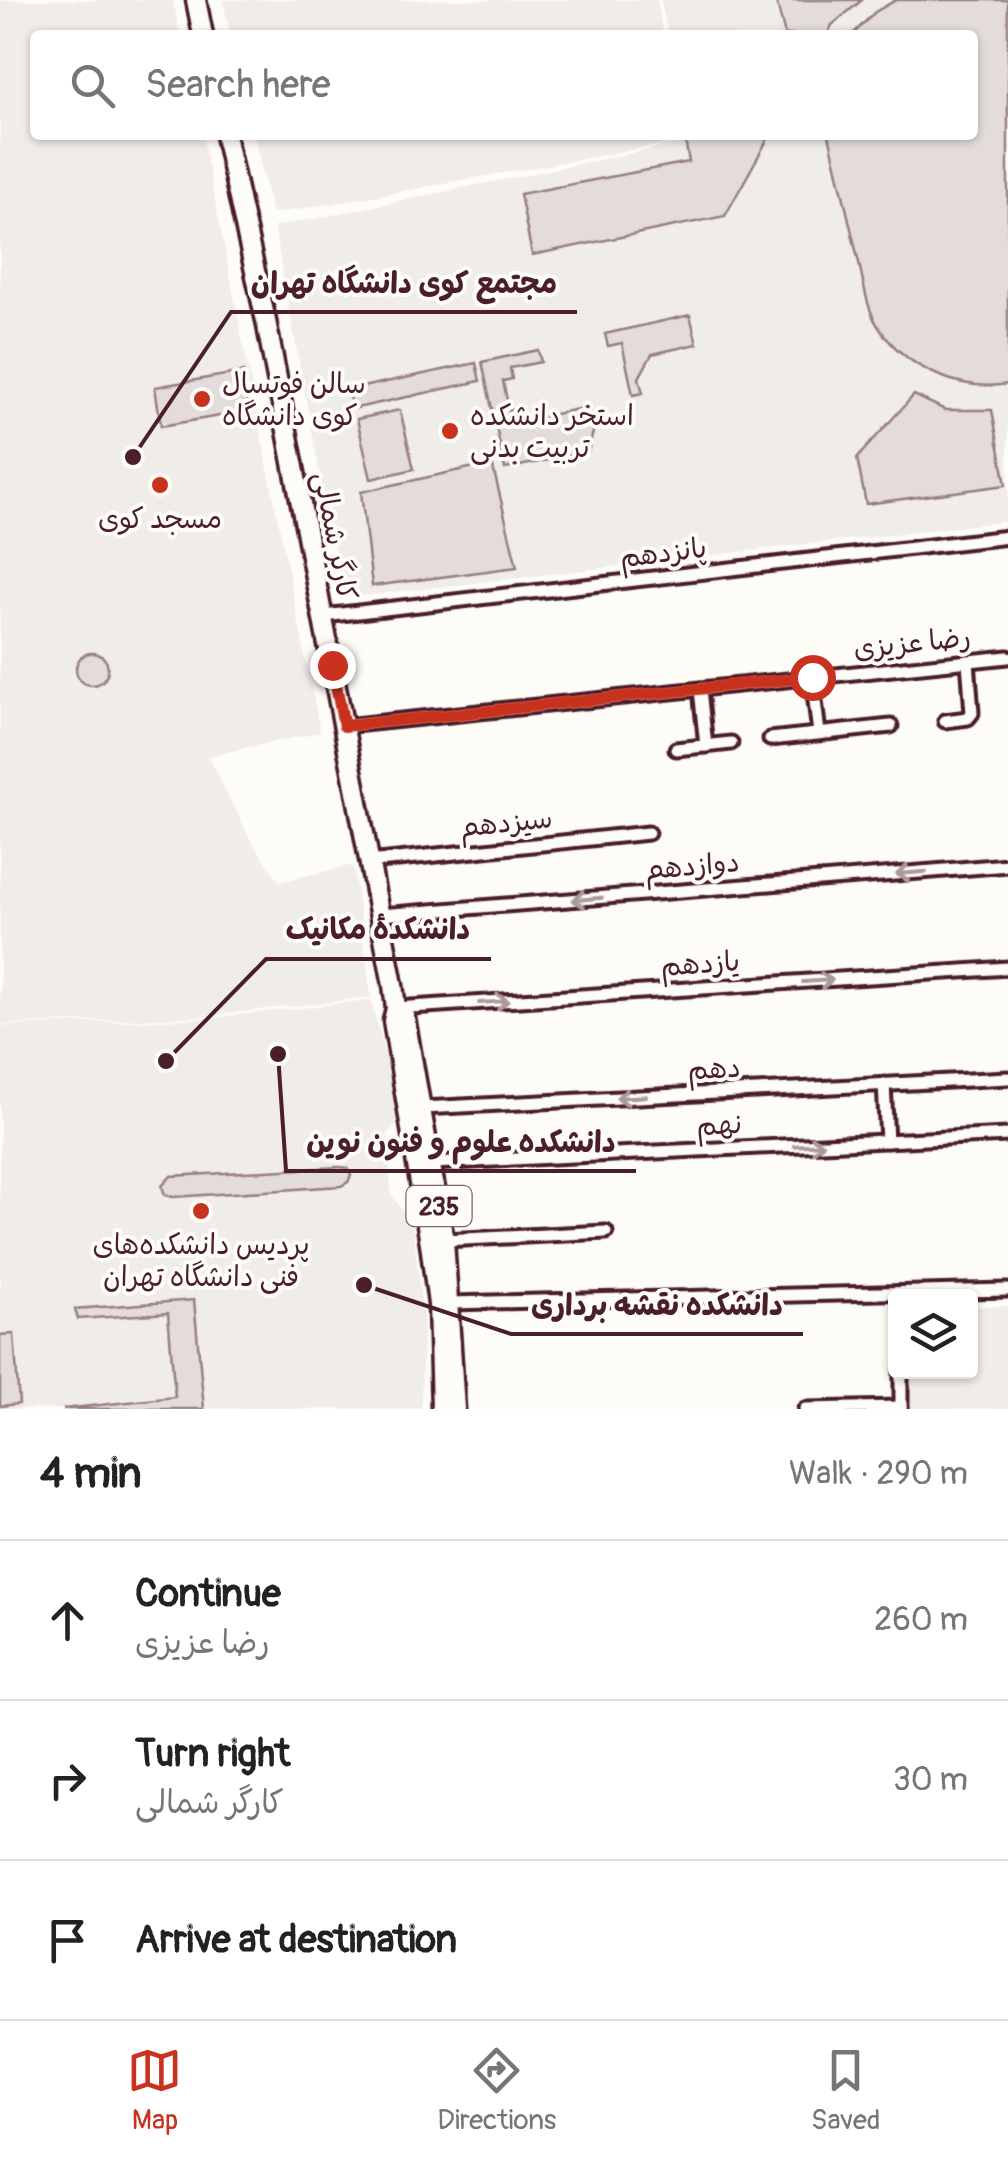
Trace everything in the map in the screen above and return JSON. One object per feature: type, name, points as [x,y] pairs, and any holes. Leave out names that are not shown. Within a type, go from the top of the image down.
[{"type":"main road","points":[[196,0],[202,30]]},
{"type":"main road","name":"کارگر شمالی","points":[[226,140],[324,616],[396,1008],[392,1021],[432,1163],[450,1303],[454,1409]]},
{"type":"main road","name":"کارگر شمالی","points":[[420,1128],[438,1304],[441,1409]]},
{"type":"street","name":"پانزدهم","points":[[324,616],[1008,537]]},
{"type":"street","name":"رضا عزیزی","points":[[344,726],[1008,657]]},
{"type":"street","points":[[945,721],[968,718],[972,713],[968,661]]},
{"type":"street","points":[[812,677],[819,734]]},
{"type":"street","points":[[700,689],[706,746]]},
{"type":"street","points":[[770,739],[891,726]]},
{"type":"street","points":[[676,749],[731,744]]},
{"type":"street","name":"سیزدهم","points":[[370,862],[648,833]]},
{"type":"street","name":"دوازدهم","points":[[380,916],[1008,865]]},
{"type":"street","name":"یازدهم","points":[[396,1008],[1008,968]]},
{"type":"street","name":"دهم","points":[[420,1128],[884,1084],[1008,1078]]},
{"type":"street","points":[[884,1084],[887,1141]]},
{"type":"street","name":"نهم","points":[[432,1163],[1008,1135]]},
{"type":"street","points":[[444,1240],[606,1232]]},
{"type":"street","points":[[978,1291],[1008,1290]]},
{"type":"street","points":[[450,1303],[888,1294]]},
{"type":"street","points":[[806,1409],[901,1408],[900,1379]]},
{"type":"shaded area","points":[[0,0],[173,0],[179,30],[30,30],[30,140],[203,140],[320,732],[208,756],[248,835],[280,882],[353,865],[371,997],[207,1016],[0,1025]]},
{"type":"shaded area","points":[[223,0],[657,0],[662,30],[230,30]]},
{"type":"shaded area","points":[[661,0],[1008,0],[1008,521],[343,598],[274,227],[686,140],[978,140],[978,30],[667,30]]},
{"type":"shaded area","points":[[776,0],[862,0],[830,30],[784,30]]},
{"type":"shaded area","points":[[896,0],[1008,0],[1008,384],[954,381],[920,366],[891,343],[869,306],[830,140],[978,140],[978,30],[857,30],[875,12]]},
{"type":"shaded area","points":[[255,140],[682,140],[682,141],[272,214]]},
{"type":"shaded area","points":[[685,140],[767,140],[725,216],[532,255],[520,194],[689,162]]},
{"type":"shaded area","points":[[690,315],[697,344],[652,354],[639,378],[643,393],[633,395],[622,343],[608,346],[605,334]]},
{"type":"shaded area","points":[[538,350],[541,362],[510,368],[512,379],[503,381],[509,410],[518,409],[522,421],[587,407],[593,432],[588,452],[505,469],[482,362]]},
{"type":"shaded area","points":[[476,363],[480,381],[352,409],[348,390]]},
{"type":"shaded area","name":"سالن فوتسال کوی دانشگاه","points":[[243,372],[249,411],[161,426],[155,387]]},
{"type":"shaded area","points":[[914,395],[945,410],[992,410],[1006,485],[866,504],[857,458]]},
{"type":"shaded area","points":[[400,410],[414,469],[371,479],[357,419]]},
{"type":"shaded area","points":[[492,463],[517,567],[372,586],[361,492]]},
{"type":"shaded area","points":[[92,653],[103,658],[108,669],[103,680],[92,685],[81,680],[76,669],[81,658]]},
{"type":"shaded area","name":"پردیس دانشکده‌های فنی دانشگاه تهران","points":[[371,1000],[401,1116],[388,1133],[391,1194],[413,1227],[423,1317],[421,1409],[0,1409],[0,1026],[212,1018]]},
{"type":"shaded area","points":[[348,1168],[351,1175],[341,1186],[173,1197],[165,1195],[162,1186],[171,1176]]},
{"type":"shaded area","points":[[194,1300],[204,1409],[63,1409],[175,1397],[168,1313],[78,1319],[75,1309]]},
{"type":"shaded area","points":[[1008,1306],[1008,1409],[910,1409],[910,1379],[978,1379],[978,1307]]},
{"type":"shaded area","points":[[14,1334],[19,1404],[0,1406],[0,1335]]},
{"type":"place","name":"سالن فوتسال کوی دانشگاه","points":[[202,399]]},
{"type":"place","name":"استخر دانشکده تربیت بدنی","points":[[450,431]]},
{"type":"place","name":"مجتمع کوی دانشگاه تهران","points":[[133,457]]},
{"type":"place","name":"مسجد کوی","points":[[160,485]]},
{"type":"place","name":"دانشکده علوم و فنون نوین","points":[[278,1054]]},
{"type":"place","name":"دانشکدهٔ مکانیک","points":[[166,1061]]},
{"type":"place","name":"پردیس دانشکده‌های فنی دانشگاه تهران","points":[[201,1211]]},
{"type":"place","name":"دانشکده نقشه برداری","points":[[364,1285]]},
{"type":"route","points":[[332,665],[344,726],[812,677]]}]
